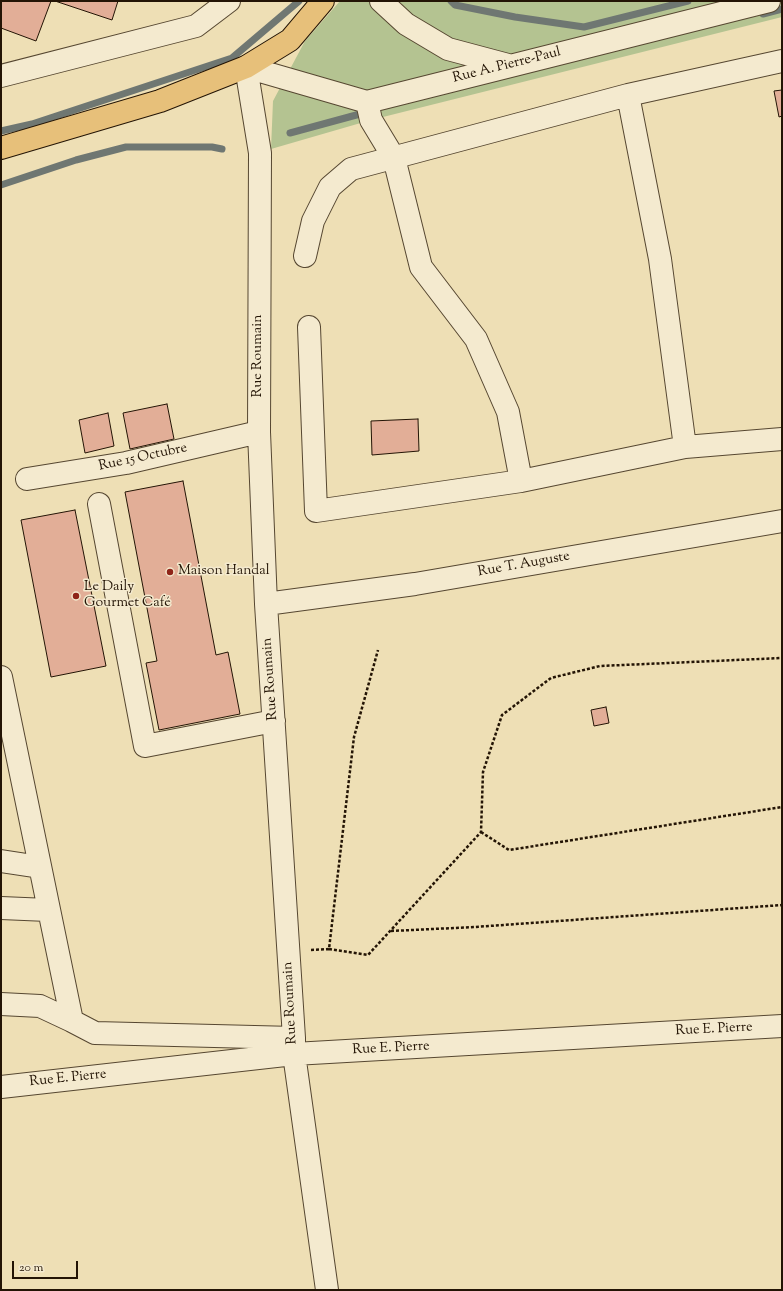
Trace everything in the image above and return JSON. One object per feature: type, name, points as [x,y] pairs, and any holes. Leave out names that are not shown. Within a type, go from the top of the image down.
[{"type":"main road","points":[[1,148],[160,101],[246,67],[290,40],[323,1]]},
{"type":"street","points":[[1,76],[196,26],[230,1]]},
{"type":"street","points":[[382,1],[406,24],[448,49],[510,65]]},
{"type":"street","name":"Rue A. Pierre-Paul","points":[[367,102],[769,1]]},
{"type":"street","points":[[305,256],[313,221],[330,187],[351,169],[628,95],[782,61]]},
{"type":"street","points":[[246,67],[367,102],[371,120],[394,158],[421,267],[476,339],[508,412],[521,481]]},
{"type":"street","name":"Rue Roumain","points":[[246,67],[260,153],[259,432],[266,604],[294,1046],[327,1290]]},
{"type":"street","points":[[628,95],[660,259],[685,448]]},
{"type":"street","points":[[309,326],[316,511],[521,481],[685,448],[782,439]]},
{"type":"street","name":"Rue 15 Octubre","points":[[27,479],[126,463],[259,432]]},
{"type":"street","points":[[99,504],[145,746],[274,721]]},
{"type":"street","name":"Rue T. Auguste","points":[[266,604],[415,584],[782,521]]},
{"type":"street","points":[[1,677],[48,910],[72,1020]]},
{"type":"street","points":[[1,861],[40,867]]},
{"type":"street","points":[[1,908],[48,910]]},
{"type":"street","points":[[40,1006],[63,981]]},
{"type":"street","points":[[1,1004],[40,1006],[72,1020],[95,1033],[294,1046]]},
{"type":"street","name":"Rue E. Pierre","points":[[1,1087],[294,1046],[782,1026]]},
{"type":"path","points":[[329,949],[354,737],[378,650]]},
{"type":"path","points":[[288,951],[329,949],[368,955],[481,832],[483,772],[502,715],[551,678],[600,666],[782,658]]},
{"type":"path","points":[[481,832],[509,850],[782,807]]},
{"type":"path","points":[[390,931],[475,927],[782,905]]},
{"type":"green space","points":[[340,1],[782,1],[782,17],[371,120],[271,149],[273,101],[305,41]]},
{"type":"building","points":[[1,1],[51,1],[36,41],[1,28]]},
{"type":"building","points":[[55,1],[118,1],[112,20]]},
{"type":"building","points":[[782,90],[782,116],[779,117],[774,91]]},
{"type":"building","points":[[167,404],[174,439],[130,449],[123,413]]},
{"type":"building","points":[[108,413],[114,446],[85,453],[79,420]]},
{"type":"building","points":[[418,419],[419,451],[372,455],[371,421]]},
{"type":"building","name":"Maison Handal","points":[[183,481],[216,655],[228,652],[240,714],[159,730],[146,663],[157,661],[125,492]]},
{"type":"building","points":[[75,510],[106,666],[51,677],[21,520]]},
{"type":"building","points":[[606,707],[609,723],[594,726],[591,710]]},
{"type":"waterway","points":[[1,131],[32,124],[232,58],[299,1]]},
{"type":"waterway","points":[[451,1],[455,5],[515,17],[584,27],[688,1]]},
{"type":"waterway","points":[[763,14],[782,9]]},
{"type":"waterway","points":[[290,133],[360,114]]},
{"type":"waterway","points":[[1,185],[76,160],[126,147],[212,147],[222,149]]},
{"type":"place","name":"Maison Handal","points":[[170,572]]},
{"type":"place","name":"Le Daily Gourmet Café","points":[[76,596]]}]
